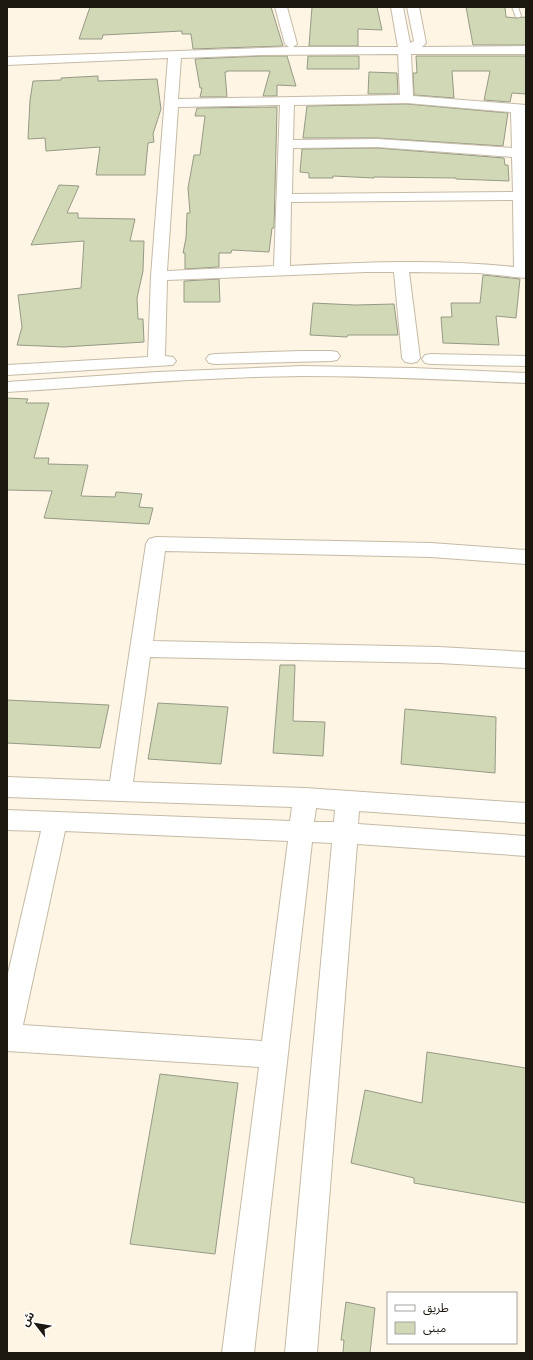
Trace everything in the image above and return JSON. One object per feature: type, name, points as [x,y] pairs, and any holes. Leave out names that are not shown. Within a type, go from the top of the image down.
[{"type":"street","points":[[281,7],[290,44]]},
{"type":"street","points":[[397,7],[403,46],[407,99]]},
{"type":"street","points":[[413,7],[420,43]]},
{"type":"street","points":[[7,61],[403,46],[420,43],[526,42]]},
{"type":"street","points":[[7,52],[290,44],[526,50]]},
{"type":"street","points":[[156,362],[159,276],[175,54]]},
{"type":"street","points":[[159,276],[401,268],[478,268],[524,273],[519,153],[522,109],[407,99],[172,103]]},
{"type":"street","points":[[282,271],[287,101]]},
{"type":"street","points":[[286,144],[377,144],[519,153]]},
{"type":"street","points":[[284,198],[520,196]]},
{"type":"street","points":[[401,268],[410,358]]},
{"type":"street","points":[[7,370],[300,356],[526,362]]},
{"type":"street","points":[[7,386],[157,377],[302,371],[413,373],[526,378]]},
{"type":"street","points":[[120,791],[156,544],[431,550],[526,557]]},
{"type":"street","points":[[140,649],[439,655],[526,660]]},
{"type":"street","points":[[7,787],[305,798],[526,813]]},
{"type":"street","points":[[238,1353],[305,798]]},
{"type":"street","points":[[302,1353],[348,801]]},
{"type":"street","points":[[7,820],[346,833],[526,846]]},
{"type":"street","points":[[55,821],[7,1038],[274,1055]]},
{"type":"lane","points":[[515,7],[518,16]]},
{"type":"building","points":[[90,7],[271,7],[283,46],[193,49],[191,34],[182,34],[182,31],[103,35],[102,39],[79,39]]},
{"type":"building","points":[[312,7],[377,7],[382,30],[358,29],[358,46],[309,46]]},
{"type":"building","points":[[466,7],[505,7],[506,17],[526,17],[526,45],[473,45]]},
{"type":"building","points":[[287,56],[296,86],[277,85],[277,96],[263,96],[270,71],[227,71],[225,72],[227,97],[200,97],[202,88],[200,88],[195,59]]},
{"type":"building","points":[[308,56],[359,56],[359,69],[307,69]]},
{"type":"building","points":[[416,56],[526,56],[526,94],[512,93],[510,102],[484,100],[490,71],[452,71],[454,98],[414,95],[413,73],[417,73]]},
{"type":"building","points":[[369,72],[397,73],[398,94],[368,94]]},
{"type":"building","points":[[98,76],[98,81],[157,79],[161,109],[153,134],[154,142],[148,143],[145,175],[96,175],[100,147],[46,151],[45,138],[28,139],[30,100],[33,81]]},
{"type":"building","points":[[407,104],[508,113],[503,146],[377,138],[303,138],[307,106]]},
{"type":"building","points":[[277,107],[274,228],[272,228],[269,252],[232,250],[231,253],[219,253],[219,267],[185,269],[185,253],[183,253],[186,238],[187,213],[190,213],[188,188],[194,155],[200,155],[205,116],[195,116],[197,108]]},
{"type":"building","points":[[377,148],[504,158],[505,165],[508,165],[509,181],[456,178],[374,178],[333,176],[333,178],[309,178],[309,173],[300,172],[302,149]]},
{"type":"building","points":[[59,185],[79,186],[67,213],[78,213],[78,218],[135,219],[130,241],[144,241],[143,271],[137,298],[138,319],[143,319],[144,342],[64,347],[17,345],[22,327],[18,295],[81,288],[84,241],[31,245]]},
{"type":"building","points":[[483,275],[520,279],[516,318],[496,316],[499,345],[443,343],[441,317],[452,317],[451,303],[480,303]]},
{"type":"building","points":[[219,279],[220,302],[184,302],[184,281]]},
{"type":"building","points":[[313,303],[355,305],[394,304],[398,335],[348,335],[347,337],[310,335]]},
{"type":"building","points":[[7,398],[28,399],[26,403],[49,403],[34,458],[49,458],[48,464],[88,465],[81,496],[115,497],[116,492],[142,494],[139,507],[153,508],[149,524],[44,518],[52,491],[7,490]]},
{"type":"building","points":[[280,665],[295,665],[293,721],[325,722],[323,756],[273,753]]},
{"type":"building","points":[[7,700],[109,705],[100,748],[7,743]]},
{"type":"building","points":[[158,703],[228,707],[221,764],[148,759]]},
{"type":"building","points":[[405,709],[496,717],[495,773],[401,764]]},
{"type":"building","points":[[427,1052],[526,1068],[526,1203],[414,1183],[414,1178],[351,1163],[365,1090],[422,1103]]},
{"type":"building","points":[[160,1074],[238,1083],[215,1254],[130,1244]]},
{"type":"building","points":[[346,1302],[375,1308],[370,1353],[343,1353],[344,1340],[341,1340]]}]
